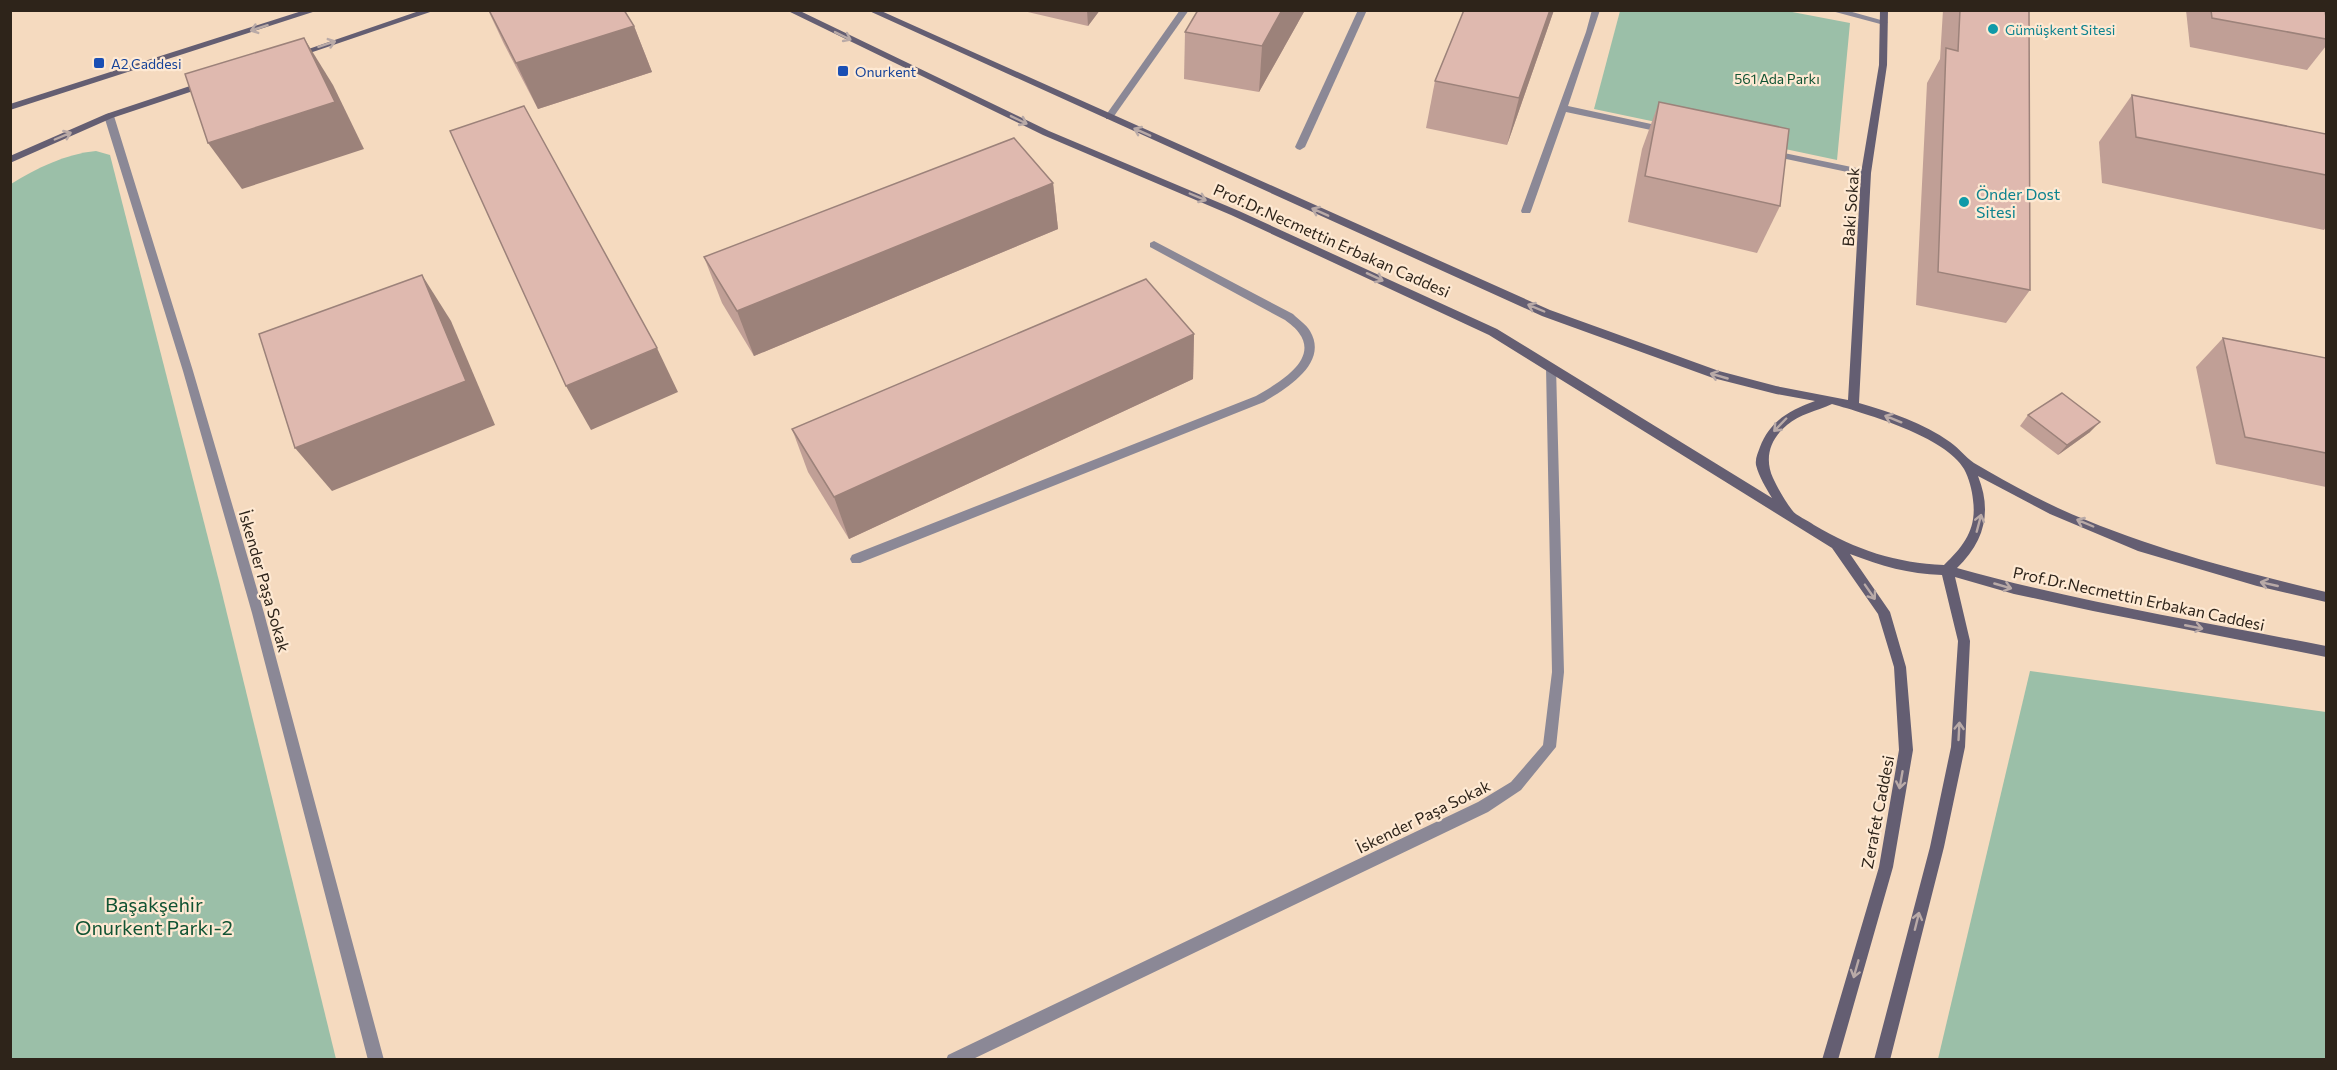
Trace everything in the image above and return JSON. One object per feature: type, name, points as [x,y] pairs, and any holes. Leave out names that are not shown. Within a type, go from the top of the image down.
[{"type":"main road","points":[[10,107],[315,10]]},
{"type":"main road","points":[[287,57],[432,10]]},
{"type":"main road","name":"Prof.Dr.Necmettin Erbakan Caddesi","points":[[790,10],[1046,133],[1235,213],[1493,332],[1836,544]]},
{"type":"main road","name":"Prof.Dr.Necmettin Erbakan Caddesi","points":[[871,10],[1546,313],[1717,375],[1776,390],[1832,400]]},
{"type":"main road","name":"Baki Sokak","points":[[1853,406],[1866,173],[1882,65],[1884,10]]},
{"type":"main road","points":[[10,160],[109,116],[210,82]]},
{"type":"main road","points":[[1788,514],[1774,492],[1762,462],[1768,440],[1782,421],[1805,408],[1832,400],[1915,428],[1946,445],[1968,465],[2054,511],[2142,547],[2257,582],[2326,597]]},
{"type":"main road","points":[[1836,544],[1885,562],[1916,569],[1947,570],[1969,549],[1978,529],[1982,511],[1978,489],[1968,465]]},
{"type":"main road","name":"Zerafet Caddesi","points":[[1830,1059],[1886,867],[1906,750],[1900,667],[1884,612],[1836,544]]},
{"type":"main road","points":[[1882,1059],[1936,847],[1958,747],[1964,641],[1947,570]]},
{"type":"main road","name":"Prof.Dr.Necmettin Erbakan Caddesi","points":[[1947,570],[2014,589],[2326,652]]},
{"type":"street","points":[[1109,117],[1185,10]]},
{"type":"street","points":[[1300,147],[1362,10]]},
{"type":"street","points":[[1526,211],[1596,10]]},
{"type":"street","points":[[1832,10],[1884,22]]},
{"type":"street","points":[[1563,108],[1676,132]]},
{"type":"street","name":"İskender Paşa Sokak","points":[[109,116],[188,371],[258,614],[376,1059]]},
{"type":"street","points":[[1755,149],[1866,173]]},
{"type":"street","points":[[856,559],[1260,399],[1297,374],[1308,352],[1308,343],[1306,333],[1289,317],[1154,245]]},
{"type":"street","name":"İskender Paşa Sokak","points":[[953,1059],[1472,812],[1516,786],[1550,747],[1558,672],[1551,366]]},
{"type":"green space","name":"561 Ada Parkı","points":[[1620,11],[1787,11],[1850,23],[1837,160],[1594,109]]},
{"type":"green space","name":"Başakşehir Onurkent Parkı-2","points":[[96,151],[110,155],[219,581],[336,1059],[11,1059],[11,184],[52,163],[73,155]]},
{"type":"green space","points":[[2030,671],[2326,712],[2326,1059],[1938,1059]]},
{"type":"building","points":[[489,10],[624,10],[634,26],[516,63]]},
{"type":"building","points":[[1198,10],[1282,10],[1262,46],[1185,32]]},
{"type":"building","points":[[1464,10],[1550,10],[1519,98],[1435,81]]},
{"type":"building","points":[[1960,10],[2029,10],[2030,290],[1938,272],[1946,48],[1958,51]]},
{"type":"building","points":[[2211,10],[2325,10],[2326,39],[2212,18]]},
{"type":"building","points":[[304,38],[335,102],[208,143],[185,74]]},
{"type":"building","points":[[2132,95],[2326,134],[2326,175],[2136,137]]},
{"type":"building","points":[[1659,102],[1789,129],[1780,206],[1645,176]]},
{"type":"building","points":[[524,106],[657,348],[566,386],[450,131]]},
{"type":"building","points":[[1014,138],[1053,183],[737,311],[704,257]]},
{"type":"building","points":[[422,275],[466,381],[295,448],[259,334]]},
{"type":"building","points":[[1146,279],[1194,334],[834,497],[792,429]]},
{"type":"building","points":[[2223,338],[2326,358],[2326,453],[2245,437]]},
{"type":"building","points":[[2062,393],[2100,422],[2067,445],[2028,415]]},
{"type":"place","name":"Gümüşkent Sitesi","points":[[1993,29]]},
{"type":"place","name":"A2 Caddesi","points":[[99,63]]},
{"type":"place","name":"Onurkent","points":[[843,71]]},
{"type":"place","name":"Önder Dost Sitesi","points":[[1964,202]]}]
